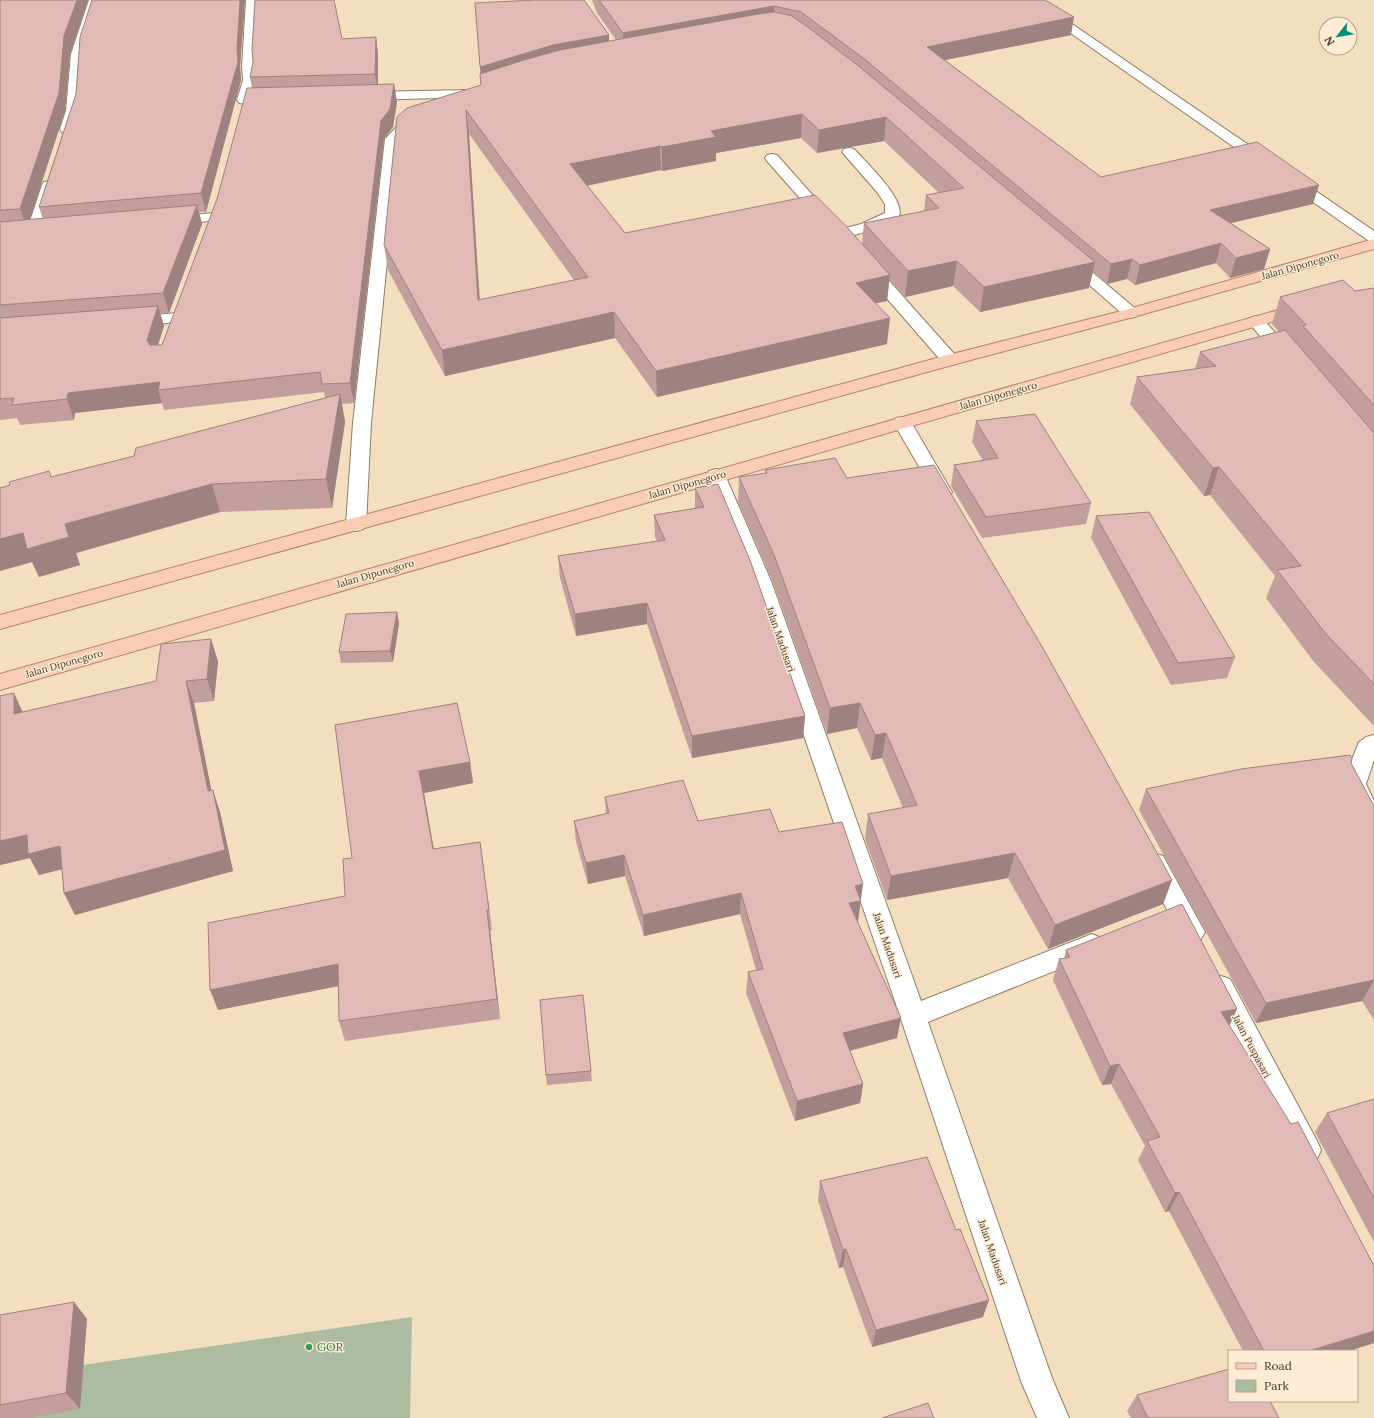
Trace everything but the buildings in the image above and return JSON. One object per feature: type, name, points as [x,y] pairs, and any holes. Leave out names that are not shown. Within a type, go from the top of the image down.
[{"type":"main road","name":"Jalan Diponegoro","points":[[0,622],[950,360],[1131,313],[1374,244]]},
{"type":"main road","name":"Jalan Diponegoro","points":[[0,682],[1322,302]]},
{"type":"street","points":[[64,140],[73,111],[78,54],[95,0]]},
{"type":"street","points":[[240,114],[249,80],[248,66],[252,0]]},
{"type":"street","points":[[1029,0],[1374,238]]},
{"type":"street","points":[[356,525],[362,423],[392,139],[410,121],[429,110],[484,90]]},
{"type":"street","points":[[356,96],[470,94]]},
{"type":"street","points":[[244,100],[281,99]]},
{"type":"street","points":[[849,246],[866,229],[892,215],[892,204],[883,190],[850,152]]},
{"type":"street","points":[[772,158],[950,360]]},
{"type":"street","points":[[49,232],[27,234],[52,176]]},
{"type":"street","points":[[208,232],[217,202]]},
{"type":"street","points":[[158,222],[213,217]]},
{"type":"street","points":[[1059,252],[1131,313]]},
{"type":"street","points":[[116,323],[177,318]]},
{"type":"street","points":[[1256,321],[1297,369]]},
{"type":"street","points":[[902,422],[954,511]]},
{"type":"street","name":"Jalan Madusari","points":[[716,475],[761,581],[913,1016],[1034,1374],[1053,1418]]},
{"type":"street","points":[[1374,744],[1367,748],[1354,784],[1374,824]]},
{"type":"street","name":"Jalan Puspasari","points":[[1146,848],[1169,914],[1206,959],[1318,1170]]},
{"type":"street","points":[[913,1016],[1113,936]]},
{"type":"green space","name":"GOR","points":[[412,1317],[410,1418],[0,1418],[0,1377]]},
{"type":"place","name":"GOR","points":[[309,1347]]}]
